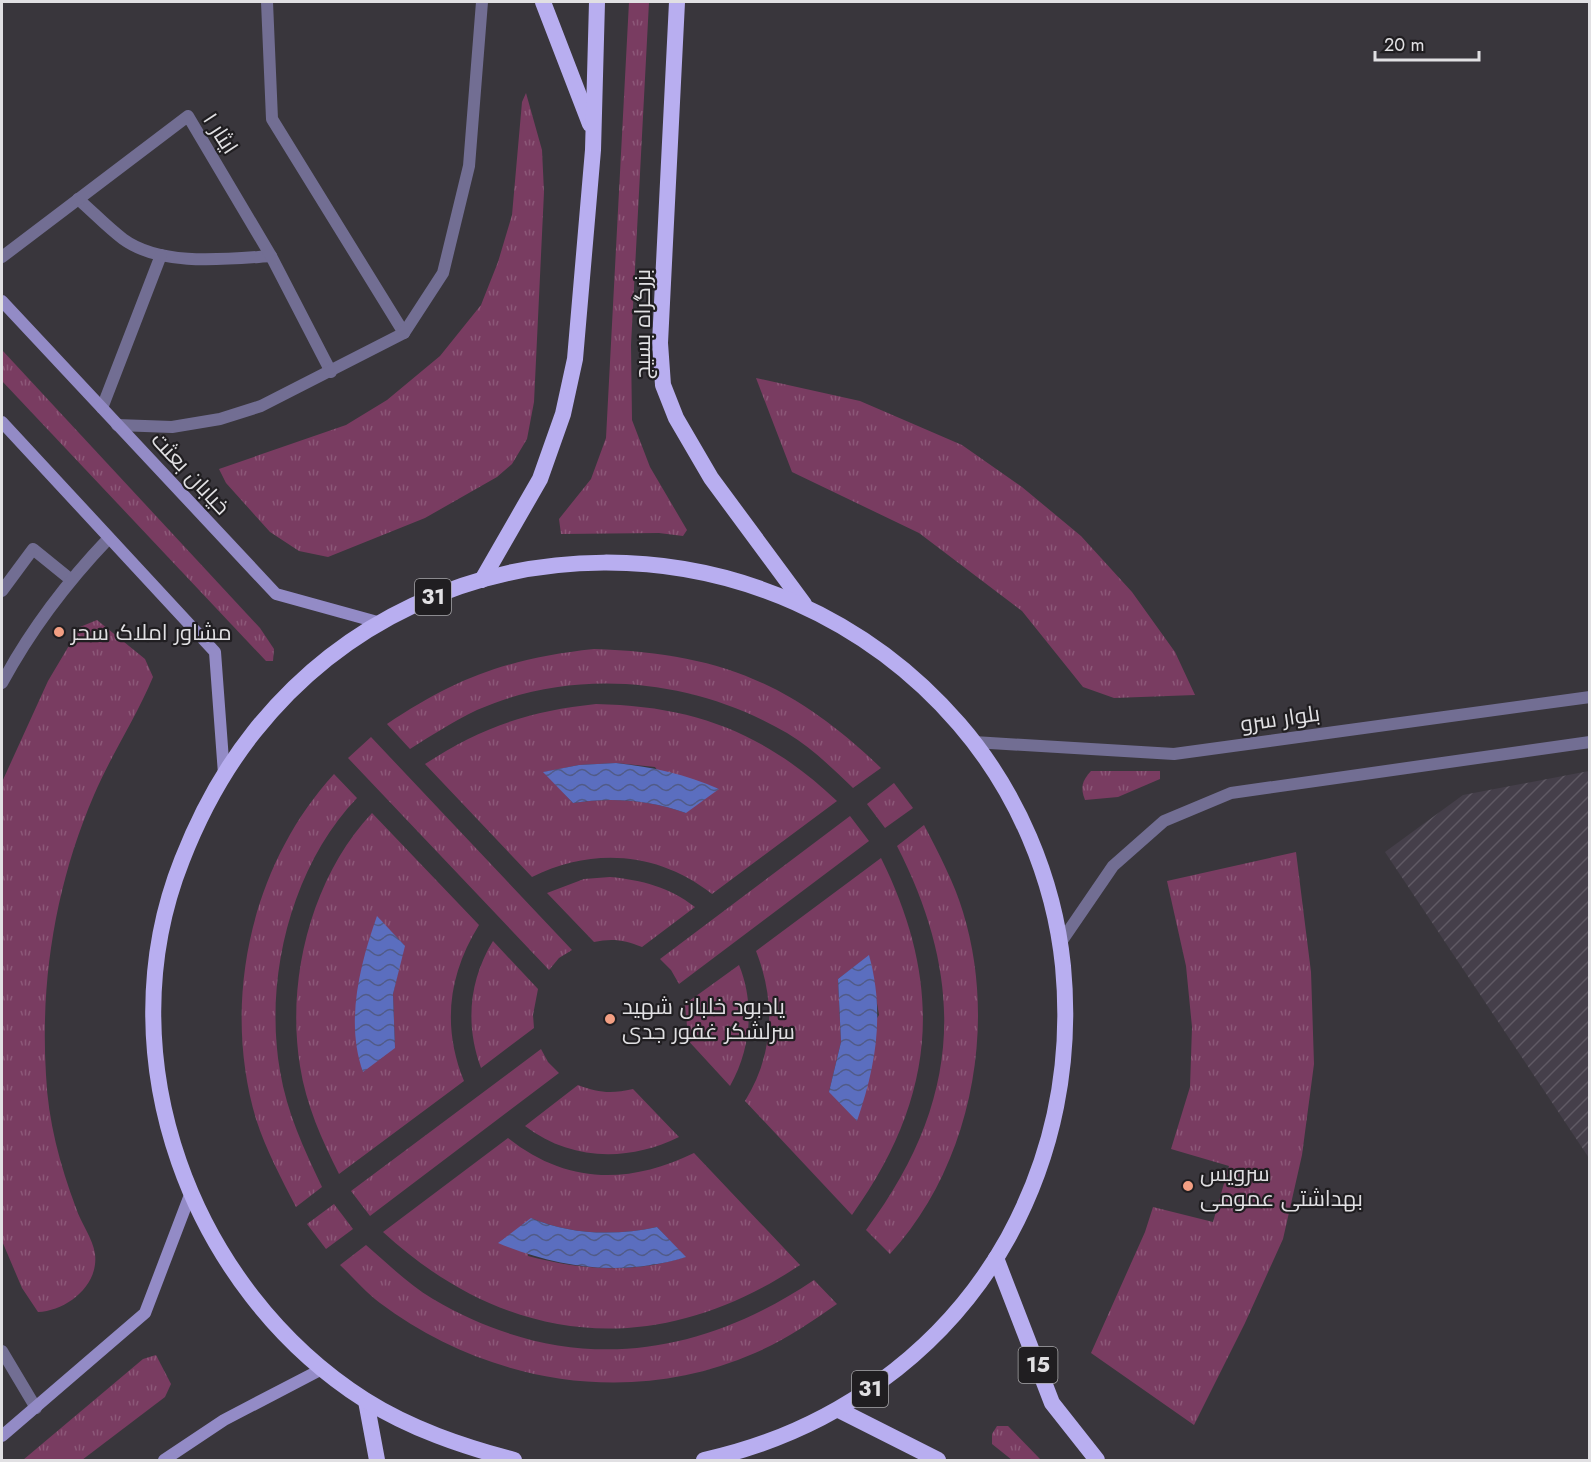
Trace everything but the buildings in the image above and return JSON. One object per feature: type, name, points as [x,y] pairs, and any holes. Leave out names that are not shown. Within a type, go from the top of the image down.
[{"type":"highway","points":[[543,2],[594,132]]},
{"type":"highway","name":"31","points":[[482,580],[540,479],[563,414],[575,359],[594,132],[597,2]]},
{"type":"highway","name":"بزرگراه بسیج","points":[[677,2],[660,344],[663,385],[676,418],[711,478],[805,605]]},
{"type":"highway","name":"31","points":[[514,1461],[466,1448],[415,1428],[366,1401],[322,1369],[281,1332],[245,1290],[215,1244],[190,1195],[171,1143],[159,1090],[154,1035],[155,981],[162,926],[176,873],[197,822],[224,774],[255,729],[293,688],[335,653],[381,623],[430,598],[482,580],[536,567],[591,562],[645,563],[700,571],[753,584],[805,605],[853,632],[898,663],[939,701],[974,742],[1005,788],[1030,837],[1048,889],[1061,942],[1066,997],[1065,1052],[1058,1106],[1039,1170],[1023,1210],[996,1258],[964,1303],[927,1344],[885,1379],[839,1410],[790,1434],[738,1453],[704,1461]]},
{"type":"highway","name":"15","points":[[996,1258],[1052,1403],[1097,1461]]},
{"type":"highway","points":[[366,1401],[377,1461]]},
{"type":"highway","points":[[839,1410],[938,1461]]},
{"type":"main road","name":"خیابان بعثت","points":[[2,301],[276,594],[381,623]]},
{"type":"main road","points":[[2,422],[215,652],[224,774]]},
{"type":"main road","points":[[2,1436],[145,1312],[190,1195]]},
{"type":"main road","points":[[164,1461],[225,1420],[322,1369]]},
{"type":"street","points":[[267,2],[272,119],[404,333]]},
{"type":"street","points":[[117,425],[172,427],[220,419],[261,406],[404,333],[443,273],[470,166],[482,2]]},
{"type":"street","name":"ایثار ۱","points":[[2,256],[188,116],[271,256],[331,372]]},
{"type":"street","points":[[78,199],[125,240],[161,255],[205,261],[271,256]]},
{"type":"street","points":[[102,408],[161,255]]},
{"type":"street","points":[[2,683],[21,647],[70,579],[109,538]]},
{"type":"street","points":[[2,591],[33,549],[70,579]]},
{"type":"street","name":"بلوار سرو","points":[[974,742],[1174,754],[1590,697]]},
{"type":"street","points":[[1061,942],[1113,866],[1164,821],[1231,793],[1590,742]]},
{"type":"street","points":[[2,1351],[36,1408]]},
{"type":"shaded area","points":[[1590,771],[1589,1158],[1385,852],[1463,795]]},
{"type":"green space","points":[[629,2],[649,2],[631,345],[632,420],[650,467],[687,530],[683,536],[659,533],[561,534],[559,519],[591,479],[606,438]]},
{"type":"green space","points":[[526,93],[542,150],[544,192],[534,402],[527,439],[512,464],[497,477],[425,518],[328,557],[299,551],[270,532],[226,483],[219,469],[346,425],[387,400],[440,356],[481,305],[498,262],[512,215],[522,102]]},
{"type":"green space","points":[[2,350],[260,628],[274,649],[273,661],[266,661],[2,381]]},
{"type":"green space","points":[[756,378],[860,401],[962,445],[1022,487],[1081,536],[1132,592],[1175,652],[1195,695],[1114,698],[1083,687],[1022,611],[919,533],[792,472]]},
{"type":"green space","points":[[97,620],[145,659],[153,677],[101,780],[81,828],[61,897],[54,932],[49,968],[45,1039],[49,1109],[65,1176],[78,1214],[94,1248],[95,1266],[92,1276],[78,1295],[59,1307],[38,1312],[22,1288],[2,1241],[2,782],[48,681],[80,627]]},
{"type":"green space","points":[[594,649],[678,657],[716,666],[750,678],[816,714],[848,738],[881,768],[853,788],[805,745],[751,715],[714,700],[675,690],[635,685],[594,684],[554,687],[515,696],[468,714],[410,749],[387,724],[437,694],[485,672],[536,658]]},
{"type":"green space","points":[[596,704],[665,710],[727,728],[783,757],[837,801],[712,894],[670,869],[625,858],[578,861],[555,867],[532,877],[425,764],[486,731],[528,716]],"holes":[[[616,763],[655,767],[686,813],[658,805],[630,801],[602,800],[573,803],[544,772],[579,765]]]},
{"type":"green space","points":[[371,737],[572,950],[559,958],[549,970],[348,758]]},
{"type":"green space","points":[[1091,771],[1160,771],[1160,779],[1118,797],[1085,800],[1083,784]]},
{"type":"green space","points":[[334,774],[357,798],[334,826],[299,890],[280,962],[276,999],[276,1036],[283,1086],[297,1130],[322,1187],[296,1207],[269,1153],[256,1119],[246,1074],[242,1028],[243,982],[251,936],[264,892],[282,850],[305,810]]},
{"type":"green space","points":[[894,783],[913,808],[885,828],[867,804]]},
{"type":"green space","points":[[372,813],[479,925],[460,963],[452,1002],[453,1041],[464,1081],[339,1174],[315,1122],[306,1095],[300,1066],[297,999],[308,932],[319,899],[333,868],[351,839]],"holes":[[[377,917],[404,945],[393,994],[395,1048]]]},
{"type":"green space","points":[[850,816],[869,841],[679,984],[671,970],[660,959]]},
{"type":"green space","points":[[924,825],[951,879],[963,912],[973,956],[978,1001],[977,1047],[970,1093],[958,1137],[940,1179],[918,1219],[890,1254],[866,1230],[897,1183],[920,1136],[936,1090],[943,1043],[943,995],[935,947],[920,897],[897,846]]},
{"type":"green space","points":[[1296,852],[1311,972],[1314,1064],[1302,1155],[1283,1239],[1245,1323],[1194,1425],[1091,1353],[1145,1232],[1153,1207],[1213,1222],[1229,1166],[1171,1149],[1190,1087],[1192,1027],[1186,966],[1167,881]]},
{"type":"green space","points":[[881,858],[902,906],[915,952],[922,997],[922,1041],[915,1085],[901,1128],[880,1171],[852,1215],[745,1101],[762,1065],[769,1028],[767,989],[756,951]],"holes":[[[869,956],[879,1015],[829,1092],[841,1042],[838,979]]]},
{"type":"green space","points":[[610,877],[655,886],[675,894],[695,907],[642,947],[618,940],[594,942],[547,893],[584,879]]},
{"type":"green space","points":[[493,941],[538,989],[533,1015],[534,1028],[481,1068],[473,1036],[472,1003],[479,971]]},
{"type":"green space","points":[[739,965],[747,995],[748,1026],[743,1057],[730,1086],[684,1036],[687,1026],[685,1004]]},
{"type":"green space","points":[[541,1049],[548,1062],[559,1073],[370,1216],[351,1191]]},
{"type":"green space","points":[[578,1085],[605,1092],[633,1089],[679,1137],[640,1151],[600,1154],[561,1146],[525,1126]]},
{"type":"green space","points":[[508,1138],[552,1164],[598,1175],[645,1171],[694,1153],[800,1265],[746,1296],[693,1316],[639,1327],[586,1328],[533,1318],[481,1299],[431,1271],[383,1232]],"holes":[[[531,1218],[577,1231],[609,1233],[657,1227],[685,1257],[646,1266],[607,1268],[587,1267],[528,1256]]]},
{"type":"green space","points":[[334,1204],[353,1229],[326,1249],[307,1224]]},
{"type":"green space","points":[[366,1245],[398,1274],[424,1293],[482,1323],[530,1340],[579,1348],[626,1349],[674,1342],[721,1328],[768,1307],[814,1280],[837,1304],[766,1348],[707,1370],[659,1380],[610,1382],[561,1379],[513,1368],[466,1352],[422,1330],[380,1303],[340,1265]]},
{"type":"green space","points":[[156,1355],[171,1384],[165,1397],[82,1460],[23,1460],[143,1359]]},
{"type":"green space","points":[[997,1426],[1008,1426],[1041,1460],[1012,1460],[992,1444],[992,1434]]},
{"type":"water","points":[[616,763],[669,772],[719,789],[686,813],[658,805],[630,801],[602,800],[573,803],[543,772],[579,765]]},
{"type":"water","points":[[377,916],[405,946],[393,994],[395,1048],[363,1072],[355,1033],[355,1013],[360,973]]},
{"type":"water","points":[[869,955],[877,998],[876,1039],[869,1080],[857,1121],[829,1092],[841,1042],[838,979]]},
{"type":"water","points":[[531,1218],[577,1231],[609,1233],[657,1227],[686,1257],[638,1267],[590,1267],[544,1259],[498,1243]]},
{"type":"place","name":"مشاور املاک سحر","points":[[59,632]]},
{"type":"place","name":"یادبود خلبان شهید سرلشکر غفور جدی","points":[[610,1019]]},
{"type":"place","name":"سرویس بهداشتی عمومی","points":[[1188,1186]]}]
